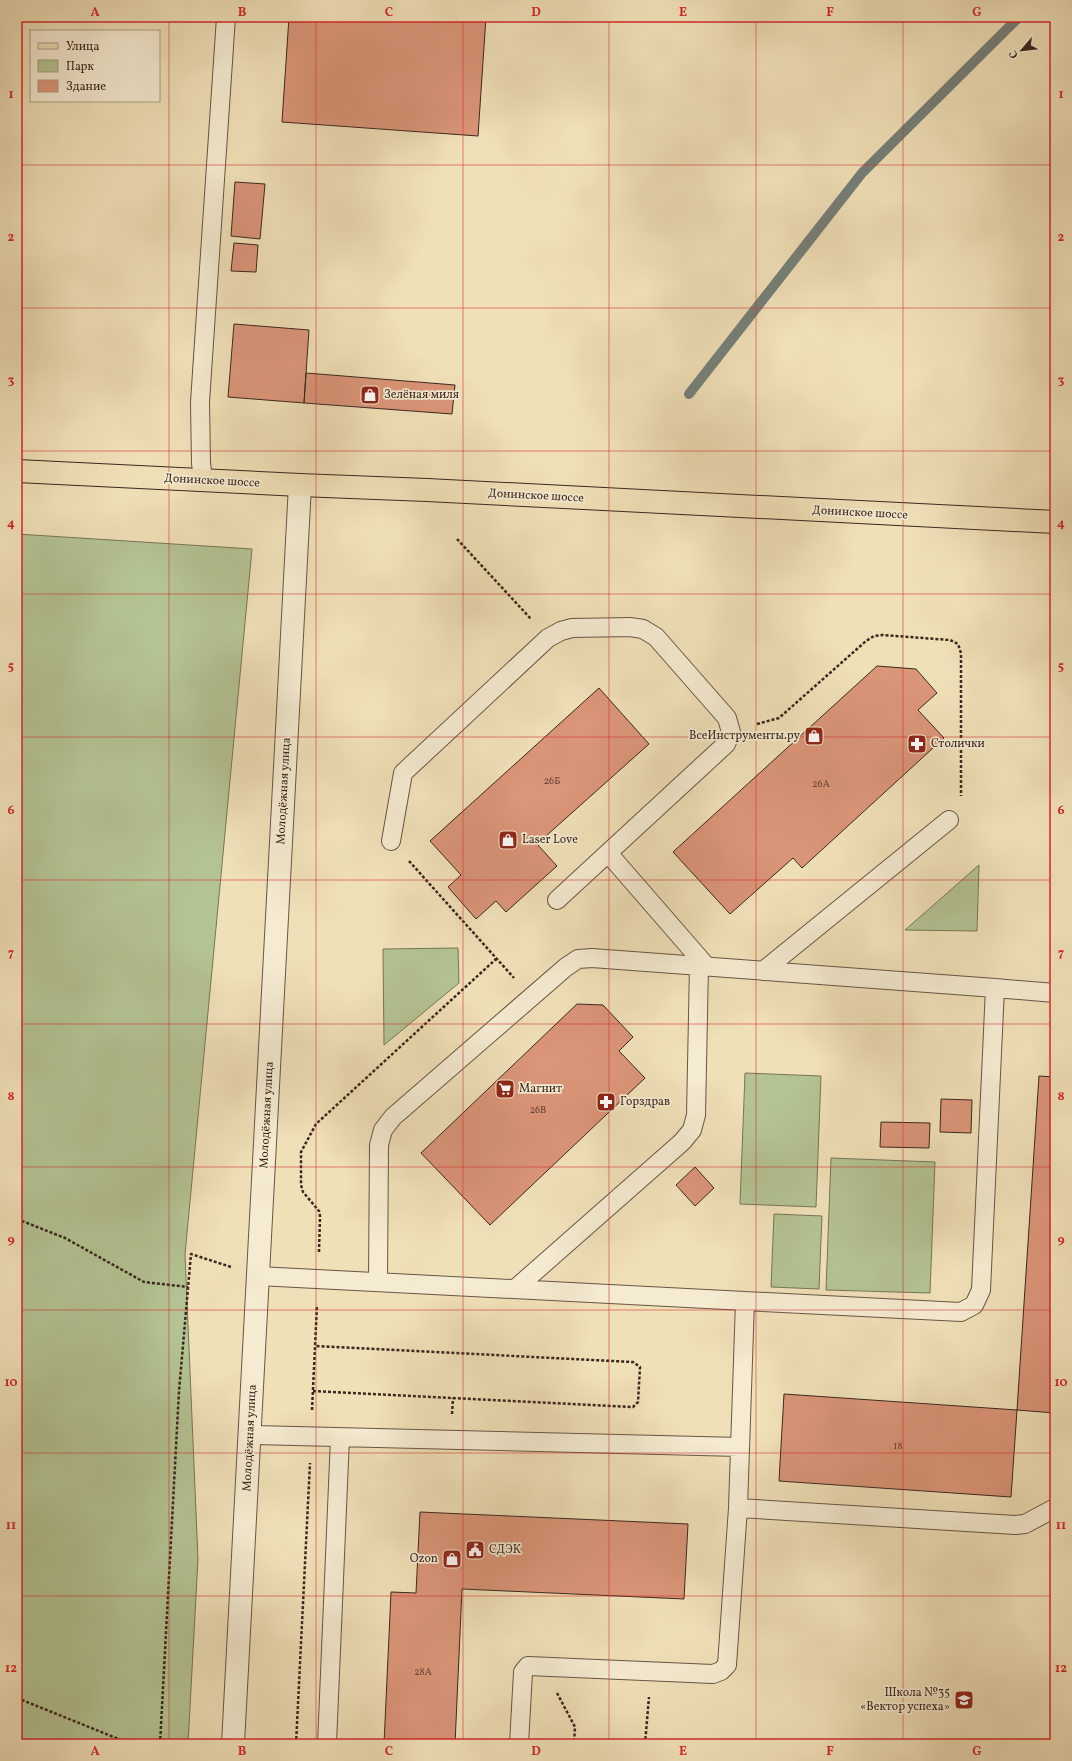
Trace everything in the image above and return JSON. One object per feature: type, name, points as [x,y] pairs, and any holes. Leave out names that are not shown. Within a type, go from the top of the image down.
[{"type":"main road","name":"Донинское шоссе","points":[[17,472],[300,486],[427,490],[1055,522]]},
{"type":"street","name":"Молодёжная улица","points":[[234,1744],[300,486]]},
{"type":"lane","points":[[203,480],[201,463],[200,402],[226,17]]},
{"type":"lane","points":[[391,841],[403,773],[548,638],[561,631],[572,628],[630,626],[643,629],[656,637],[727,718],[731,732],[726,744],[557,900]]},
{"type":"lane","points":[[763,971],[949,820]]},
{"type":"lane","points":[[515,1289],[682,1142],[692,1130],[696,1114],[703,966],[608,853]]},
{"type":"lane","points":[[378,1282],[379,1145],[383,1130],[393,1117],[566,967],[578,959],[592,958],[1055,993]]},
{"type":"lane","points":[[258,1276],[961,1312],[974,1305],[981,1290],[996,988]]},
{"type":"lane","points":[[519,1744],[523,1672],[528,1666],[713,1674],[721,1671],[727,1665],[738,1508],[745,1300]]},
{"type":"lane","points":[[250,1435],[740,1447]]},
{"type":"lane","points":[[327,1742],[340,1438]]},
{"type":"lane","points":[[738,1508],[1015,1525],[1025,1524],[1055,1508]]},
{"type":"path","points":[[457,539],[548,638]]},
{"type":"path","points":[[731,732],[779,718],[866,641],[874,636],[882,635],[950,640],[958,644],[961,653],[961,798],[958,810],[949,820]]},
{"type":"path","points":[[391,841],[531,997]]},
{"type":"path","points":[[296,1744],[320,1216],[319,1211],[303,1192],[301,1185],[301,1152],[316,1124],[496,959]]},
{"type":"path","points":[[17,1219],[65,1238],[144,1282],[188,1287]]},
{"type":"path","points":[[160,1744],[179,1391],[191,1254],[258,1276]]},
{"type":"path","points":[[313,1391],[633,1407],[638,1402],[640,1367],[633,1362],[315,1346]]},
{"type":"path","points":[[542,1667],[575,1727],[574,1744]]},
{"type":"path","points":[[645,1744],[651,1671]]},
{"type":"path","points":[[17,1698],[131,1744]]},
{"type":"path","points":[[264,1744],[296,1740],[327,1742]]},
{"type":"green space","points":[[17,534],[252,549],[185,1254],[198,1559],[188,1744],[17,1744]]},
{"type":"green space","points":[[979,865],[977,931],[905,930]]},
{"type":"green space","points":[[458,948],[459,983],[384,1045],[383,949]]},
{"type":"green space","points":[[745,1073],[821,1076],[816,1207],[740,1204]]},
{"type":"green space","points":[[831,1158],[935,1162],[930,1293],[826,1290]]},
{"type":"green space","points":[[774,1214],[822,1216],[819,1289],[771,1287]]},
{"type":"building","points":[[289,17],[486,17],[478,136],[282,122]]},
{"type":"building","points":[[235,182],[265,184],[260,239],[231,236]]},
{"type":"building","points":[[234,243],[258,245],[256,272],[231,271]]},
{"type":"building","points":[[234,324],[309,330],[304,403],[228,397]]},
{"type":"building","points":[[306,373],[455,385],[452,414],[304,403]]},
{"type":"building","points":[[877,666],[916,669],[937,693],[918,710],[944,738],[802,868],[793,858],[730,914],[673,852]]},
{"type":"building","points":[[599,688],[649,744],[537,844],[557,866],[506,912],[496,901],[476,919],[448,887],[461,875],[430,841]]},
{"type":"building","points":[[577,1004],[603,1005],[633,1037],[619,1051],[645,1078],[490,1225],[421,1153]]},
{"type":"building","points":[[1039,1076],[1055,1077],[1055,1413],[1017,1410]]},
{"type":"building","points":[[941,1099],[972,1100],[971,1133],[940,1132]]},
{"type":"building","points":[[881,1122],[930,1123],[929,1148],[880,1147]]},
{"type":"building","points":[[695,1167],[714,1188],[695,1206],[676,1185]]},
{"type":"building","points":[[784,1394],[1017,1410],[1011,1497],[779,1481]]},
{"type":"building","points":[[420,1512],[688,1524],[684,1599],[462,1589],[455,1744],[384,1744],[391,1592],[416,1593]]},
{"type":"waterway","points":[[689,394],[862,173],[1019,17]]},
{"type":"place","name":"Зелёная миля","points":[[370,395]]},
{"type":"place","name":"ВсеИнструменты.ру","points":[[814,736]]},
{"type":"place","name":"Столички","points":[[917,744]]},
{"type":"place","name":"Laser Love","points":[[508,840]]},
{"type":"place","name":"Магнит","points":[[505,1089]]},
{"type":"place","name":"Горздрав","points":[[606,1102]]},
{"type":"place","name":"СДЭК","points":[[475,1550]]},
{"type":"place","name":"Ozon","points":[[452,1559]]},
{"type":"place","name":"Школа №35 «Вектор успеха»","points":[[964,1700]]}]
